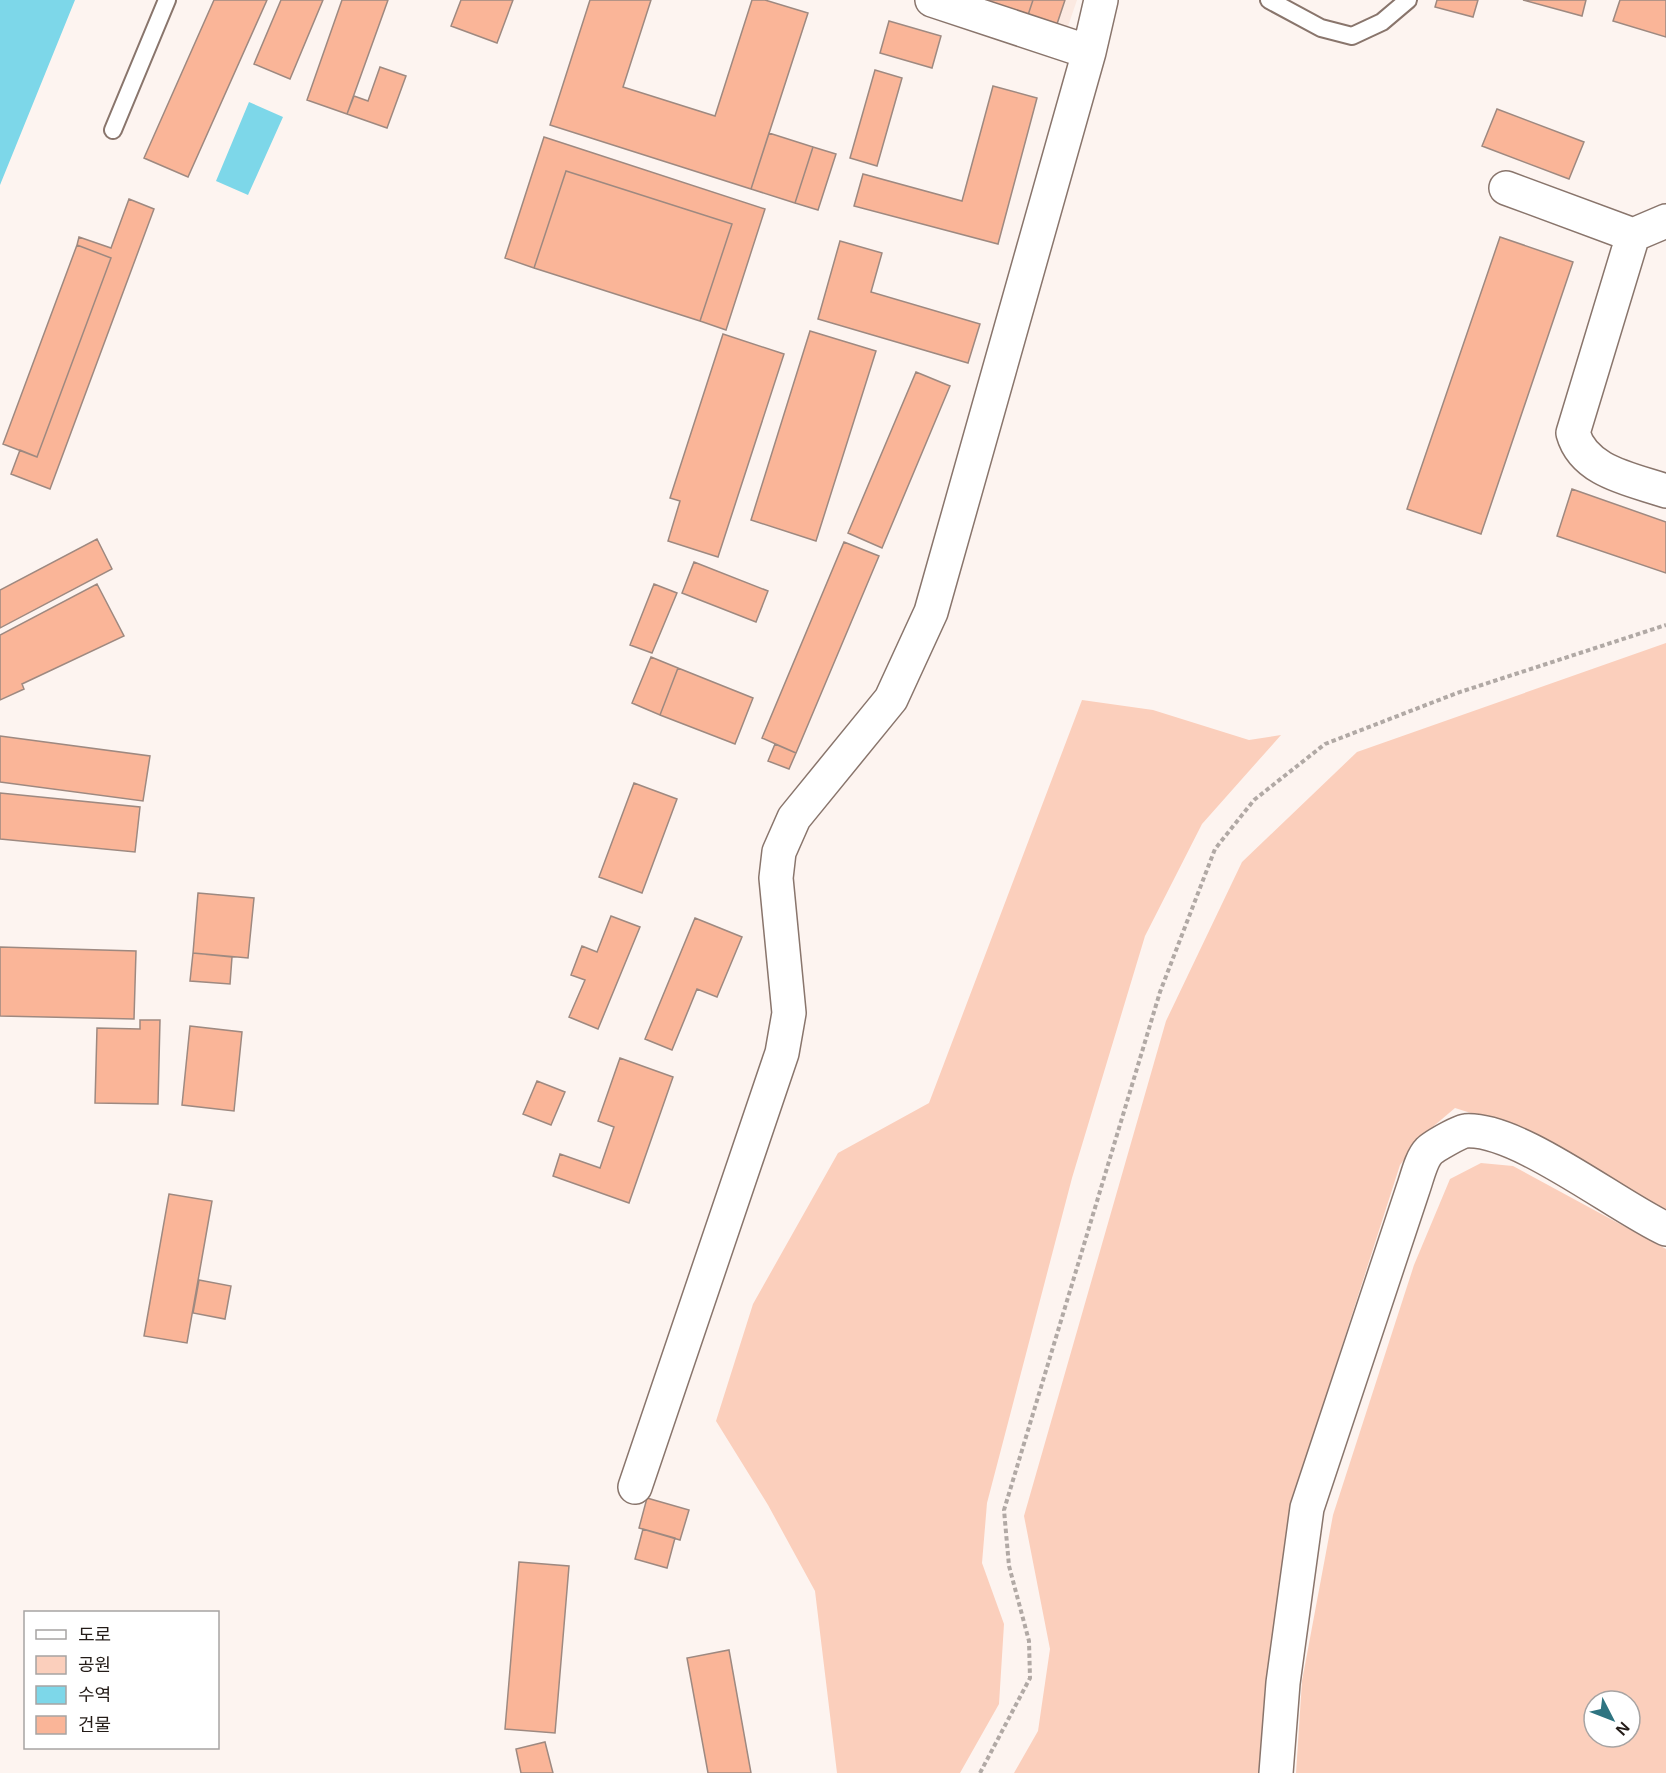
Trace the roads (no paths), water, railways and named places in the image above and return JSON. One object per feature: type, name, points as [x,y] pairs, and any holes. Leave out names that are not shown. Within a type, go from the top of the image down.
[{"type":"street","points":[[932,0],[1089,52]]},
{"type":"street","points":[[635,1486],[782,1053],[789,1014],[776,878],[779,852],[794,818],[891,699],[931,612],[1089,52],[1101,0]]},
{"type":"street","points":[[1506,188],[1633,236],[1666,221]]},
{"type":"street","points":[[1633,236],[1573,433],[1577,447],[1587,460],[1666,491]]},
{"type":"street","points":[[1276,1773],[1283,1683],[1307,1508],[1409,1200],[1429,1150],[1464,1131],[1499,1137],[1554,1162],[1638,1216],[1666,1229]]},
{"type":"lane","points":[[113,130],[167,0]]},
{"type":"lane","points":[[1269,0],[1321,28],[1352,36],[1382,22],[1408,0]]},
{"type":"water","points":[[0,0],[75,0],[0,185]]},
{"type":"water","points":[[249,102],[283,117],[248,195],[216,181]]}]
